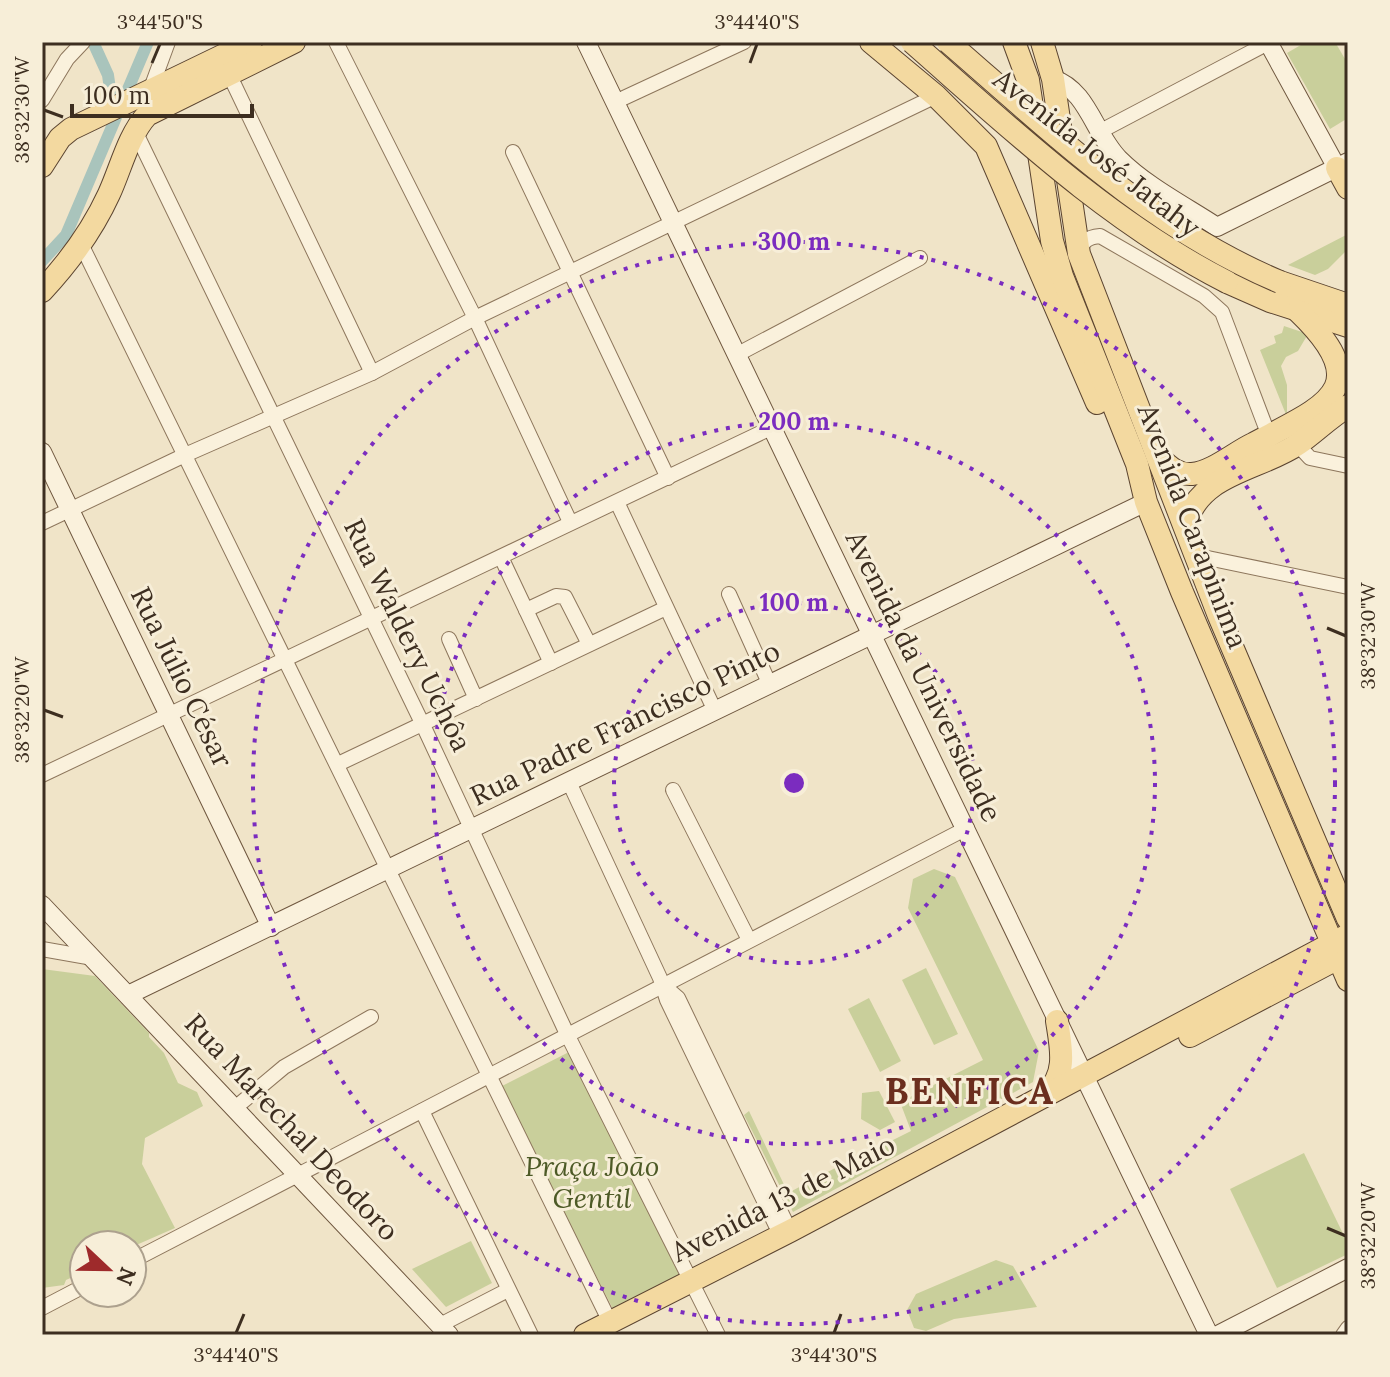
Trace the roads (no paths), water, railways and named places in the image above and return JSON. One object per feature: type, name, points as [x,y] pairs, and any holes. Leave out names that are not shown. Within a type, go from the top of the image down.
[{"type":"main road","points":[[42,166],[60,138],[110,110],[251,42]]},
{"type":"main road","points":[[42,291],[82,246],[111,191],[135,131],[147,115],[294,42]]},
{"type":"main road","points":[[871,42],[936,96],[986,146],[1132,482],[1145,496]]},
{"type":"main road","name":"Avenida José Jatahy","points":[[912,42],[1007,125],[1130,224],[1201,269],[1275,292],[1317,296],[1348,305]]},
{"type":"main road","name":"Avenida José Jatahy","points":[[948,42],[1145,208],[1275,292],[1298,311],[1348,326]]},
{"type":"main road","name":"Avenida Carapinima","points":[[1014,42],[1028,80],[1052,241],[1062,276],[1137,464],[1145,496],[1341,947],[1348,980]]},
{"type":"main road","name":"Avenida Carapinima","points":[[1042,42],[1053,79],[1079,254],[1186,524],[1219,616],[1348,919]]},
{"type":"main road","points":[[1317,296],[1348,290]]},
{"type":"main road","points":[[1160,458],[1181,473],[1201,472],[1315,413],[1331,395],[1337,378],[1330,344],[1298,311]]},
{"type":"main road","points":[[1186,524],[1194,503],[1211,486],[1297,444],[1348,406]]},
{"type":"main road","name":"Avenida 13 de Maio","points":[[585,1335],[613,1329],[1341,947]]},
{"type":"main road","points":[[1041,1097],[1052,1088],[1062,1061],[1057,1021]]},
{"type":"main road","name":"Avenida 13 de Maio","points":[[694,1286],[1041,1097],[1088,1081]]},
{"type":"street","points":[[42,100],[67,59],[83,42]]},
{"type":"street","points":[[143,94],[168,42]]},
{"type":"street","points":[[336,42],[475,318],[570,522]]},
{"type":"street","name":"Avenida da Universidade","points":[[586,42],[1209,1335]]},
{"type":"street","points":[[615,102],[744,42]]},
{"type":"street","points":[[1053,79],[1066,84],[1082,100],[1099,132],[1119,159],[1217,227],[1344,173],[1269,42],[1099,132]]},
{"type":"street","points":[[229,74],[372,373]]},
{"type":"street","points":[[42,523],[185,455],[372,373],[475,318],[936,96]]},
{"type":"street","name":"Rua Waldery Uchôa","points":[[135,131],[473,828],[567,1034],[718,1335]]},
{"type":"street","points":[[513,152],[668,478]]},
{"type":"street","points":[[1079,254],[1082,244],[1090,237],[1100,236],[1214,303],[1227,322],[1269,436]]},
{"type":"street","points":[[82,246],[613,1329]]},
{"type":"street","points":[[738,354],[920,258]]},
{"type":"street","points":[[42,774],[773,427]]},
{"type":"street","points":[[1297,444],[1310,458],[1348,466]]},
{"type":"street","name":"Rua Júlio César","points":[[42,452],[271,927]]},
{"type":"street","name":"Rua Padre Francisco Pinto","points":[[128,995],[872,634],[1145,496]]},
{"type":"street","points":[[617,502],[715,711]]},
{"type":"street","points":[[1198,556],[1348,587]]},
{"type":"street","points":[[501,557],[551,663]]},
{"type":"street","points":[[729,594],[769,683]]},
{"type":"street","points":[[526,610],[556,596],[565,597],[589,644]]},
{"type":"street","points":[[338,764],[666,608]]},
{"type":"street","points":[[449,639],[476,699]]},
{"type":"street","points":[[569,782],[663,984],[678,998],[785,1234]]},
{"type":"street","points":[[673,790],[749,940]]},
{"type":"street","points":[[148,1253],[967,828]]},
{"type":"street","name":"Rua Marechal Deodoro","points":[[43,908],[444,1330]]},
{"type":"street","points":[[42,949],[93,958]]},
{"type":"street","points":[[235,1108],[284,1067],[371,1017]]},
{"type":"street","points":[[422,1111],[531,1335]]},
{"type":"street","points":[[1218,1335],[1348,1268]]},
{"type":"street","points":[[444,1330],[508,1290]]},
{"type":"street","points":[[42,1308],[68,1294]]},
{"type":"waterway","points":[[93,42],[108,75],[113,111]]},
{"type":"waterway","points":[[42,261],[66,235],[148,42]]},
{"type":"district","name":"BENFICA","points":[[970,1091]]},
{"type":"park label","name":"Praça João Gentil","points":[[592,1182]]}]
